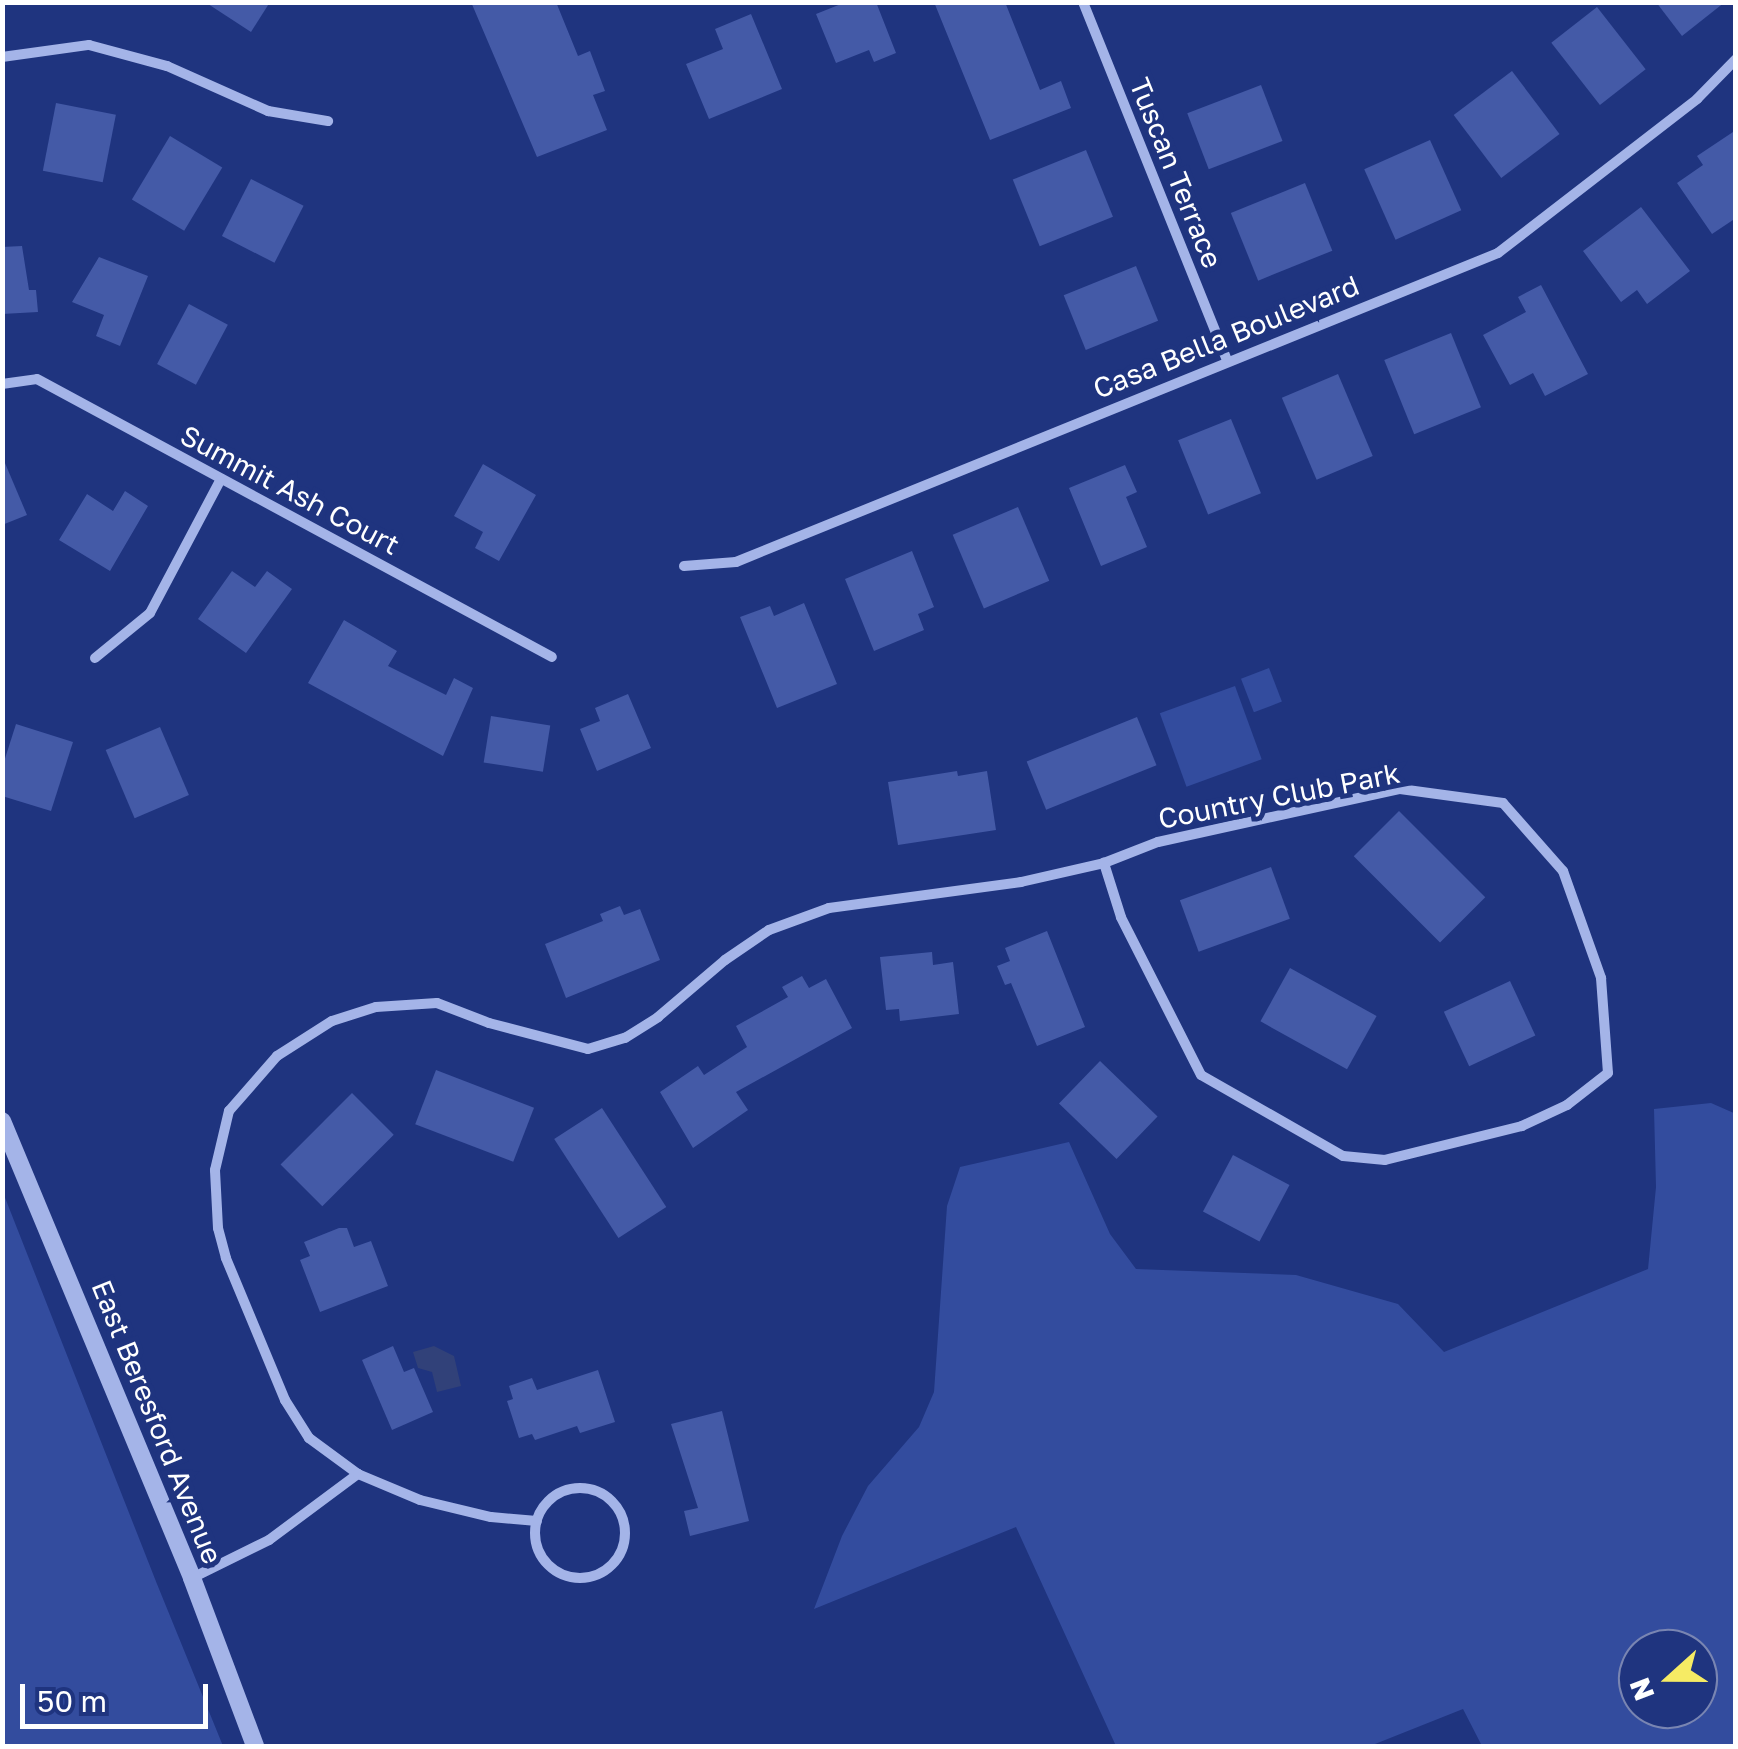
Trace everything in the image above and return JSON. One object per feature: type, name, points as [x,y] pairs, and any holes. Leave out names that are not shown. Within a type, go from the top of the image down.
[{"type":"street","name":"Tuscan Terrace","points":[[1084,2],[1227,360]]},
{"type":"street","points":[[2,57],[89,45],[167,66],[268,111],[328,121]]},
{"type":"street","name":"Casa Bella Boulevard","points":[[684,566],[736,562],[1498,253],[1697,99],[1736,60]]},
{"type":"street","name":"Summit Ash Court","points":[[2,384],[37,379],[552,657]]},
{"type":"street","points":[[95,658],[150,613],[222,479]]},
{"type":"street","name":"Country Club Park","points":[[536,1521],[491,1517],[420,1500],[358,1474],[310,1438],[285,1400],[226,1258],[218,1228],[215,1170],[229,1111],[277,1056],[332,1021],[376,1007],[437,1003],[524,1034],[588,1050],[625,1038],[658,1017],[725,960],[769,930],[828,908],[1021,882],[1104,863],[1158,842],[1400,789],[1503,803],[1563,871],[1602,978],[1608,1073],[1567,1105],[1522,1126],[1385,1160],[1343,1156],[1201,1075],[1121,917],[1104,863]]},
{"type":"street","name":"East Beresford Avenue","points":[[2,1121],[192,1578],[255,1746]]},
{"type":"street","points":[[192,1578],[269,1540],[358,1474]]},
{"type":"street","points":[[583,1488],[602,1493],[622,1516],[626,1534],[622,1554],[600,1575],[566,1577],[540,1554],[536,1521],[548,1501],[561,1492],[583,1488]]},
{"type":"shaded area","points":[[1269,668],[1282,702],[1254,712],[1241,679]]},
{"type":"shaded area","points":[[1235,686],[1262,759],[1187,787],[1160,713]]},
{"type":"shaded area","points":[[1711,1103],[1736,1114],[1735,1746],[1482,1746],[1463,1709],[1370,1746],[1116,1746],[1016,1527],[814,1609],[842,1536],[868,1486],[919,1427],[934,1392],[947,1206],[960,1167],[1069,1142],[1110,1234],[1136,1269],[1296,1275],[1398,1304],[1444,1352],[1648,1269],[1656,1187],[1654,1109]]},
{"type":"shaded area","points":[[2,1190],[157,1584],[223,1746],[3,1746]]},
{"type":"shaded area","points":[[434,1346],[454,1356],[461,1386],[437,1392],[432,1372],[418,1368],[413,1352]]},
{"type":"building","points":[[205,2],[270,2],[251,32]]},
{"type":"building","points":[[471,2],[556,2],[578,56],[590,51],[605,91],[593,95],[607,130],[537,157]]},
{"type":"building","points":[[846,2],[876,2],[896,53],[874,62],[869,50],[836,63],[816,14]]},
{"type":"building","points":[[934,2],[1005,2],[1040,90],[1061,81],[1071,108],[990,140]]},
{"type":"building","points":[[1656,2],[1725,2],[1682,36]]},
{"type":"building","points":[[1597,7],[1646,69],[1600,105],[1551,43]]},
{"type":"building","points":[[751,14],[782,89],[709,119],[686,64],[723,49],[715,29]]},
{"type":"building","points":[[1512,71],[1560,134],[1501,178],[1454,115]]},
{"type":"building","points":[[1261,85],[1283,141],[1209,169],[1187,113]]},
{"type":"building","points":[[56,103],[116,115],[103,182],[43,171]]},
{"type":"building","points":[[1736,130],[1736,218],[1712,234],[1677,183],[1703,165],[1697,156]]},
{"type":"building","points":[[170,136],[222,167],[184,231],[132,199]]},
{"type":"building","points":[[1430,140],[1461,210],[1396,240],[1364,169]]},
{"type":"building","points":[[1086,150],[1113,217],[1040,246],[1013,180]]},
{"type":"building","points":[[251,179],[304,206],[275,263],[222,236]]},
{"type":"building","points":[[1305,183],[1332,251],[1258,281],[1231,213]]},
{"type":"building","points":[[1641,207],[1690,271],[1647,304],[1637,290],[1621,302],[1583,251]]},
{"type":"building","points":[[22,246],[29,290],[36,290],[38,312],[2,314],[2,247]]},
{"type":"building","points":[[99,257],[148,276],[120,346],[96,336],[104,315],[72,302]]},
{"type":"building","points":[[1136,266],[1158,321],[1086,350],[1064,295]]},
{"type":"building","points":[[1541,285],[1588,374],[1545,396],[1533,373],[1510,385],[1483,335],[1526,312],[1518,297]]},
{"type":"building","points":[[189,304],[228,325],[196,385],[157,364]]},
{"type":"building","points":[[1451,333],[1481,407],[1414,434],[1384,360]]},
{"type":"building","points":[[1338,374],[1373,456],[1317,480],[1282,398]]},
{"type":"building","points":[[1231,419],[1261,493],[1208,515],[1178,440]]},
{"type":"building","points":[[2,456],[27,515],[2,525]]},
{"type":"building","points":[[483,464],[536,495],[499,561],[475,548],[483,532],[454,516]]},
{"type":"building","points":[[1125,465],[1137,492],[1126,497],[1147,547],[1101,566],[1069,488]]},
{"type":"building","points":[[125,491],[148,506],[110,571],[59,540],[87,494],[113,511]]},
{"type":"building","points":[[1018,507],[1049,581],[984,608],[953,535]]},
{"type":"building","points":[[912,551],[934,607],[918,614],[924,630],[874,651],[845,579]]},
{"type":"building","points":[[232,571],[255,587],[267,571],[292,589],[246,653],[198,619]]},
{"type":"building","points":[[804,603],[837,684],[777,708],[740,617],[770,606],[774,616]]},
{"type":"building","points":[[344,620],[397,651],[388,666],[446,695],[454,678],[473,688],[443,756],[308,683]]},
{"type":"building","points":[[628,694],[651,748],[597,771],[580,729],[600,721],[595,708]]},
{"type":"building","points":[[491,716],[550,725],[543,772],[484,762]]},
{"type":"building","points":[[1137,717],[1156,765],[1046,810],[1027,762]]},
{"type":"building","points":[[16,724],[73,742],[51,811],[2,796],[2,768]]},
{"type":"building","points":[[160,727],[189,795],[135,818],[106,750]]},
{"type":"building","points":[[957,771],[958,776],[987,771],[996,830],[898,845],[888,782]]},
{"type":"building","points":[[1399,811],[1485,897],[1440,943],[1354,856]]},
{"type":"building","points":[[1271,867],[1290,919],[1199,952],[1180,900]]},
{"type":"building","points":[[620,906],[624,915],[640,909],[660,960],[566,998],[545,944],[603,921],[600,914]]},
{"type":"building","points":[[1047,931],[1085,1027],[1037,1046],[1011,983],[1005,985],[997,966],[1010,961],[1005,948]]},
{"type":"building","points":[[932,952],[933,965],[953,962],[959,1014],[900,1021],[899,1009],[886,1010],[880,957]]},
{"type":"building","points":[[1290,968],[1377,1016],[1347,1069],[1260,1021]]},
{"type":"building","points":[[802,976],[809,988],[826,979],[852,1028],[736,1092],[748,1110],[693,1148],[660,1092],[698,1066],[704,1075],[747,1047],[736,1026],[788,997],[782,987]]},
{"type":"building","points":[[1510,981],[1535,1035],[1469,1066],[1444,1012]]},
{"type":"building","points":[[1100,1061],[1158,1117],[1117,1159],[1059,1103]]},
{"type":"building","points":[[436,1070],[534,1108],[513,1162],[415,1124]]},
{"type":"building","points":[[352,1093],[394,1135],[322,1206],[281,1164]]},
{"type":"building","points":[[602,1108],[666,1207],[618,1238],[554,1139]]},
{"type":"building","points":[[1233,1155],[1290,1185],[1259,1242],[1203,1212]]},
{"type":"building","points":[[347,1228],[354,1247],[371,1241],[388,1286],[320,1312],[300,1260],[310,1256],[304,1242]]},
{"type":"building","points":[[393,1346],[404,1372],[414,1368],[433,1412],[392,1430],[362,1360]]},
{"type":"building","points":[[598,1370],[615,1422],[580,1433],[577,1426],[535,1440],[532,1434],[519,1438],[507,1401],[513,1399],[509,1386],[532,1378],[537,1390]]},
{"type":"building","points":[[722,1411],[749,1521],[690,1536],[684,1511],[698,1508],[671,1424]]}]
